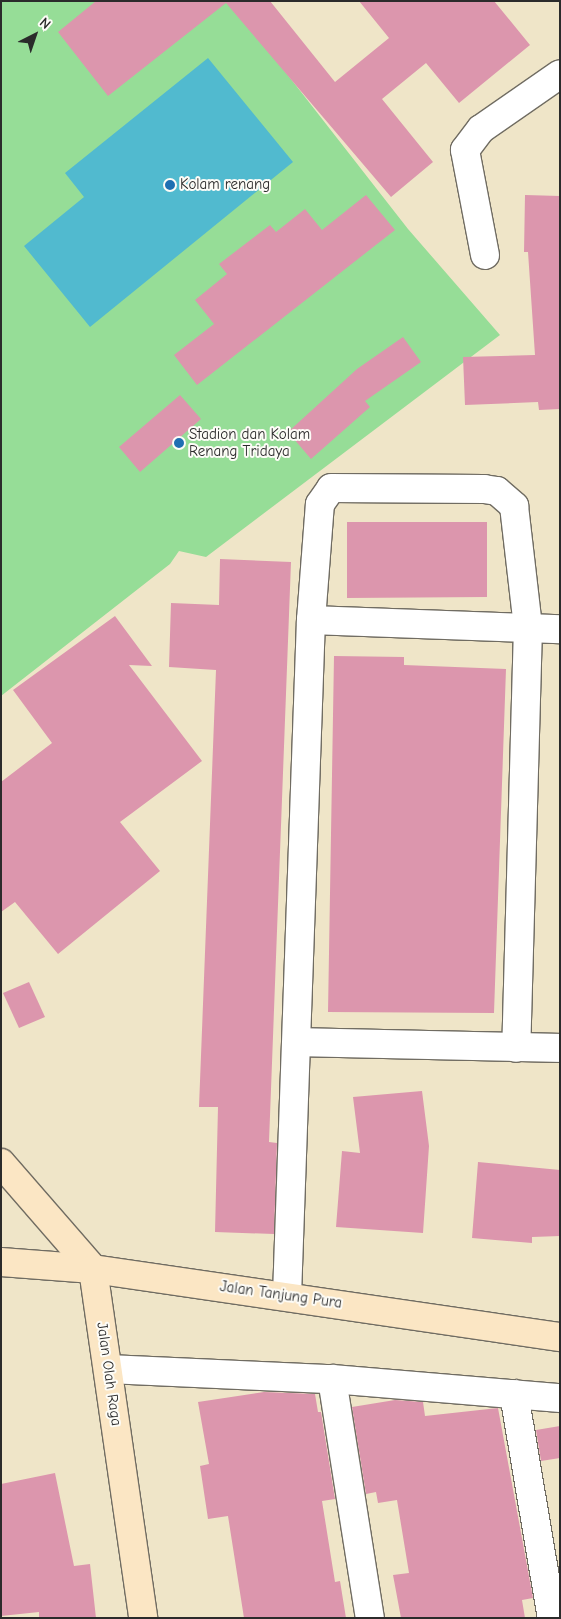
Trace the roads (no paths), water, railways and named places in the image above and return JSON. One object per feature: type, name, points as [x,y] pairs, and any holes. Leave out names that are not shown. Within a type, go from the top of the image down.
[{"type":"street","points":[[485,255],[465,150],[481,129],[560,74]]},
{"type":"street","points":[[287,1296],[312,620],[322,494],[331,488],[484,489],[498,491],[514,506],[528,627],[516,1048]]},
{"type":"street","points":[[312,620],[560,629]]},
{"type":"street","points":[[297,1042],[560,1048]]},
{"type":"street","points":[[1,1163],[93,1269]]},
{"type":"street","name":"Jalan Tanjung Pura","points":[[1,1262],[93,1269],[560,1336]]},
{"type":"street","name":"Jalan Olah Raga","points":[[93,1269],[143,1618]]},
{"type":"street","points":[[108,1369],[332,1380],[560,1398]]},
{"type":"street","points":[[332,1380],[370,1618]]},
{"type":"street","points":[[514,1394],[552,1618]]},
{"type":"water","name":"Kolam renang","points":[[208,58],[293,162],[90,327],[24,246],[84,197],[65,173]]},
{"type":"place","name":"Kolam renang","points":[[170,185]]},
{"type":"place","name":"Stadion dan Kolam Renang Tridaya","points":[[179,443]]}]
